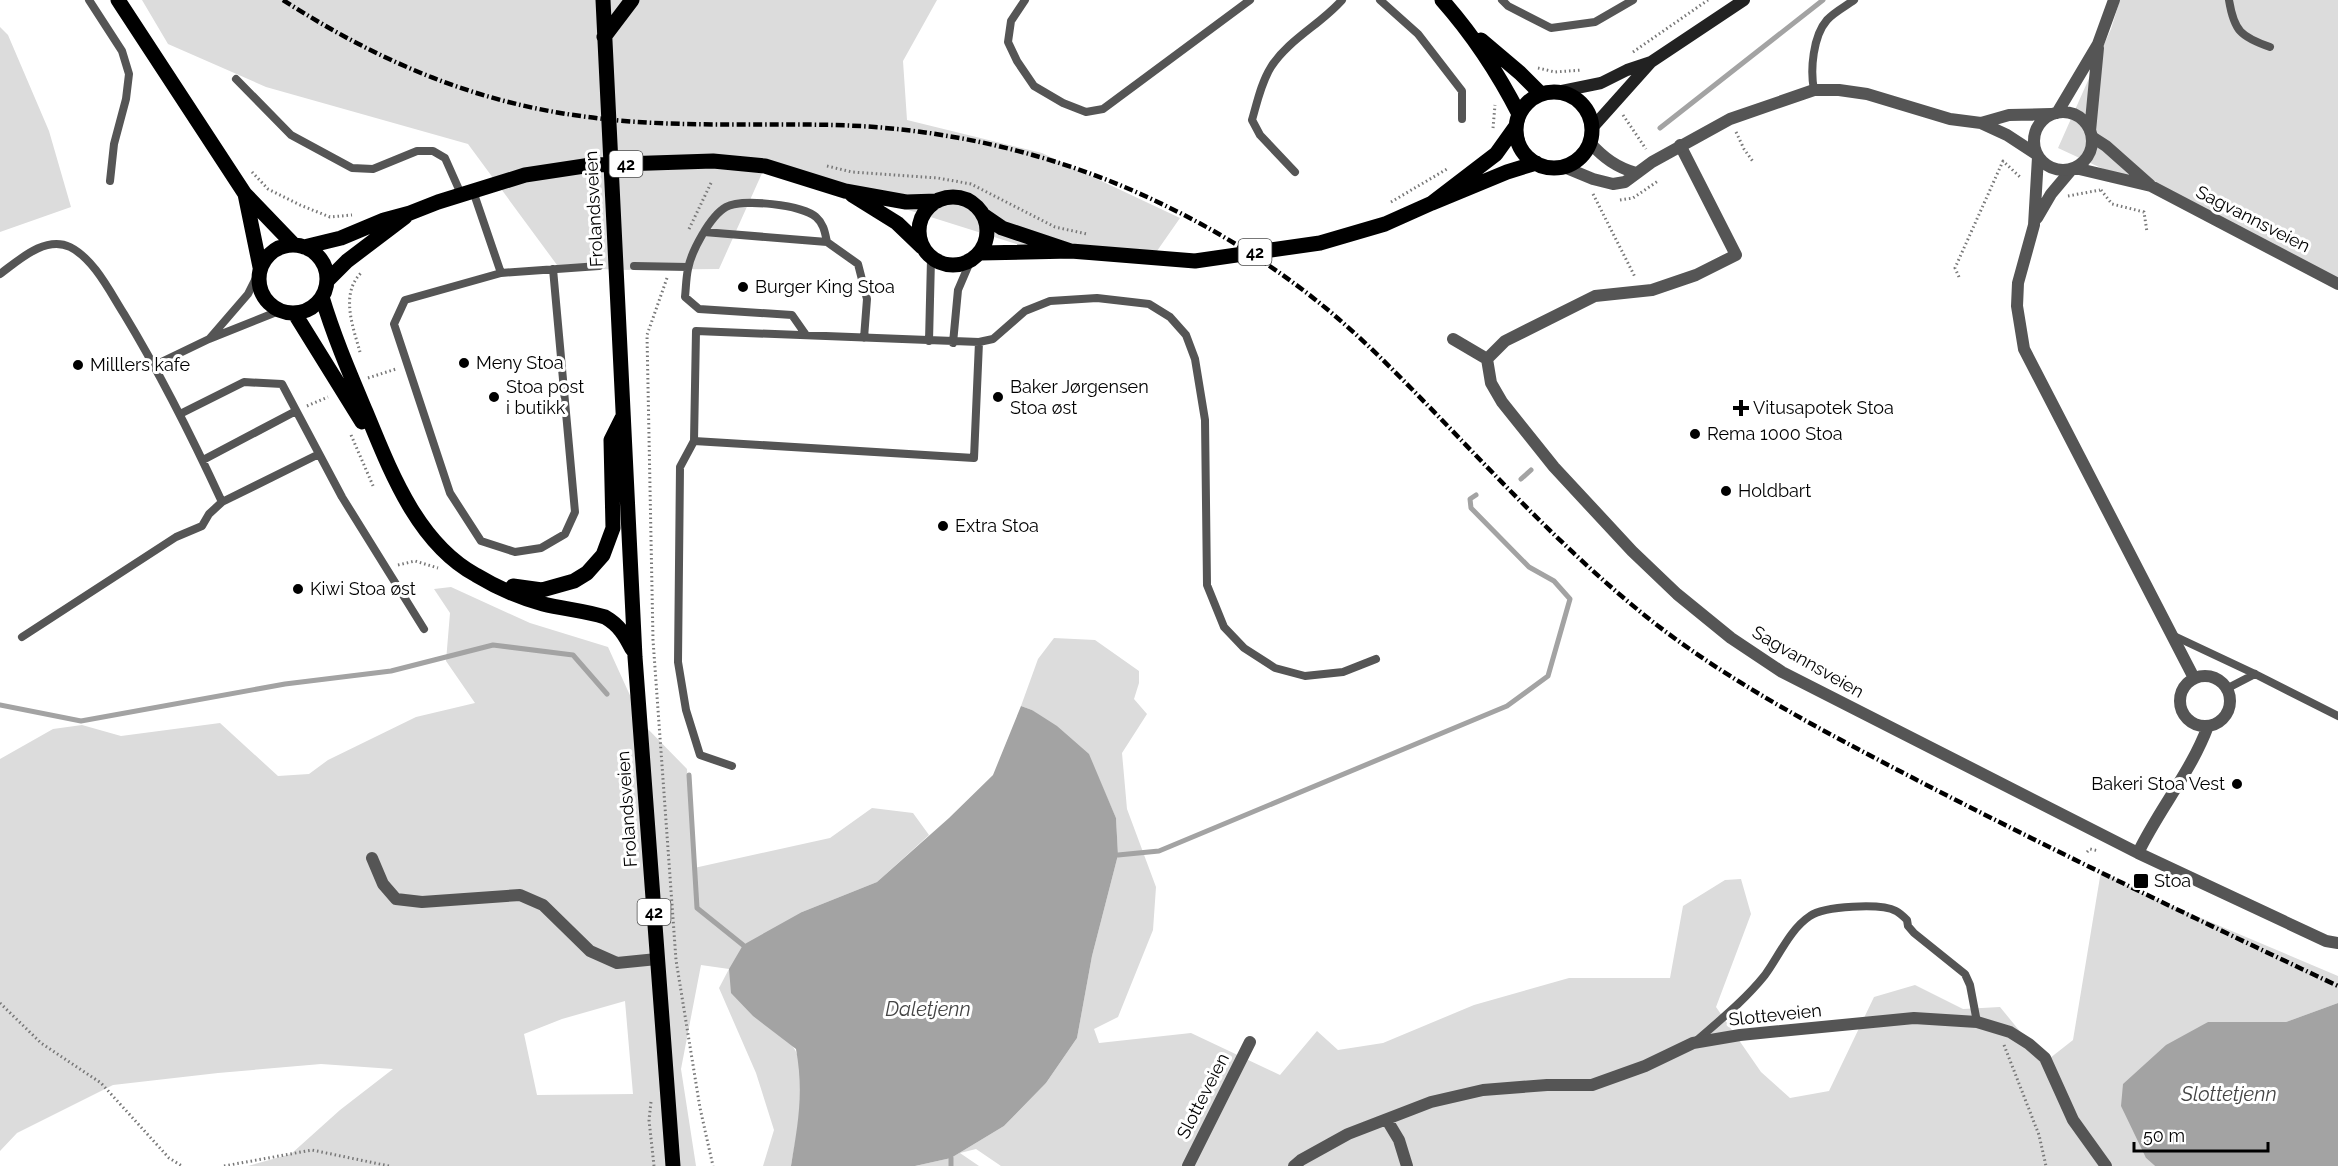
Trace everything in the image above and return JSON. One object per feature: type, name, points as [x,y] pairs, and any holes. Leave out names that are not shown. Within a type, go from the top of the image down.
[{"type":"main road","points":[[118,0],[245,194],[299,246],[314,252],[322,260],[327,281]]},
{"type":"main road","name":"Frolandsveien","points":[[603,0],[635,657],[674,1166]]},
{"type":"main road","points":[[604,37],[632,0]]},
{"type":"main road","points":[[1442,0],[1469,31],[1505,87],[1518,120],[1521,148],[1536,163]]},
{"type":"main road","points":[[1469,31],[1520,73],[1541,94],[1601,83],[1627,70],[1651,62],[1744,0]]},
{"type":"main road","points":[[1564,167],[1575,162],[1584,154],[1591,135],[1651,62]]},
{"type":"main road","points":[[1557,92],[1578,100],[1590,117],[1591,135]]},
{"type":"main road","name":"42","points":[[1432,203],[1496,154],[1532,99],[1541,94]]},
{"type":"main road","name":"42","points":[[259,270],[266,257],[274,250],[284,246],[322,243],[341,238],[384,220],[525,175],[591,165],[713,161],[765,166],[845,190],[906,202],[937,201],[947,197],[958,197],[977,206],[983,215],[1002,228],[1071,252]]},
{"type":"main road","name":"42","points":[[845,190],[897,223],[927,253],[950,266],[975,257],[1071,252],[1195,261],[1320,243],[1385,224],[1507,172],[1536,163],[1545,167],[1564,167]]},
{"type":"main road","points":[[245,194],[259,270],[258,285],[262,296],[279,311],[295,314],[315,306],[322,297]]},
{"type":"main road","points":[[927,253],[919,238],[918,227],[921,216],[937,201]]},
{"type":"main road","name":"42","points":[[322,297],[327,281],[347,261],[410,213]]},
{"type":"main road","points":[[975,257],[987,234],[983,215]]},
{"type":"main road","name":"Frolandsveien","points":[[322,297],[341,356],[386,460],[405,497],[439,545],[462,566],[492,584],[542,604],[605,616],[614,621],[625,634],[635,657]]},
{"type":"main road","name":"Frolandsveien","points":[[295,314],[386,460]]},
{"type":"main road","name":"Frolandsveien","points":[[492,584],[542,590],[574,581],[587,573],[603,555],[612,528],[611,440],[622,417]]},
{"type":"street","points":[[2114,0],[2098,44],[2054,113],[2037,126],[2034,135],[2037,155],[2034,225],[2018,283],[2017,306],[2024,349],[2194,678]]},
{"type":"street","points":[[2034,225],[2051,194],[2089,155],[2098,44]]},
{"type":"street","points":[[1564,167],[1593,179],[1613,184],[1624,182],[1680,145],[1730,119],[1814,90],[1839,90],[1867,94],[1950,119],[1981,123],[2007,135],[2053,169],[2062,171],[2074,169]]},
{"type":"street","points":[[1981,123],[2009,115],[2073,114],[2080,118],[2091,134]]},
{"type":"street","name":"Sagvannsveien","points":[[2091,134],[2151,186],[2338,284]]},
{"type":"street","points":[[1591,135],[1602,156],[1619,168],[1636,173]]},
{"type":"street","points":[[1453,339],[1487,359],[1505,341],[1585,300],[1595,296],[1652,290],[1696,275],[1736,255],[1680,145]]},
{"type":"street","name":"Sagvannsveien","points":[[2074,169],[2151,186]]},
{"type":"street","name":"Sagvannsveien","points":[[1487,359],[1491,383],[1502,402],[1554,467],[1632,551],[1677,594],[1731,638],[1792,677],[2138,853],[2326,941],[2338,943]]},
{"type":"street","points":[[2209,676],[2222,683],[2226,689],[2229,705],[2227,712],[2215,723],[2208,726],[2200,725],[2186,718],[2180,704],[2183,689],[2194,678],[2209,676]]},
{"type":"street","points":[[2138,853],[2172,797],[2208,726]]},
{"type":"street","points":[[372,858],[383,884],[396,899],[422,902],[520,895],[543,905],[590,951],[617,963],[657,959]]},
{"type":"street","name":"Slotteveien","points":[[1294,1166],[1348,1134],[1431,1102],[1483,1090],[1546,1085],[1592,1085],[1645,1066],[1694,1043],[1740,1035],[1914,1018],[1977,1022],[2010,1032],[2029,1044],[2044,1058],[2073,1120],[2106,1166]]},
{"type":"street","name":"Slotteveien","points":[[1188,1166],[1250,1042]]},
{"type":"street","points":[[1387,1120],[1399,1140],[1407,1166]]},
{"type":"lane","points":[[89,0],[122,51],[129,75],[126,99],[114,144],[110,181]]},
{"type":"lane","points":[[1026,0],[1011,21],[1008,42],[1017,61],[1034,86],[1063,103],[1086,112],[1103,110],[1250,0]]},
{"type":"lane","points":[[1295,172],[1260,135],[1252,120],[1262,86],[1271,67],[1282,53],[1342,0]]},
{"type":"lane","points":[[1380,0],[1418,34],[1462,91],[1462,119]]},
{"type":"lane","points":[[1502,0],[1508,6],[1551,28],[1595,22],[1633,0]]},
{"type":"lane","points":[[1814,90],[1811,78],[1814,48],[1826,21],[1854,0]]},
{"type":"lane","points":[[2229,0],[2233,20],[2248,39],[2270,47]]},
{"type":"lane","points":[[236,79],[291,135],[352,168],[373,170],[417,151],[433,151],[445,158],[467,192],[501,273]]},
{"type":"lane","points":[[806,335],[792,315],[699,309],[685,297],[688,267],[711,221],[727,206],[748,203],[792,207],[814,215],[822,224],[827,242]]},
{"type":"lane","points":[[704,232],[827,242],[858,264],[867,299],[864,338]]},
{"type":"lane","points":[[0,274],[40,246],[69,246],[96,269],[155,365],[222,502]]},
{"type":"lane","points":[[927,253],[929,341]]},
{"type":"lane","points":[[953,342],[958,290],[975,257]]},
{"type":"lane","points":[[553,269],[575,512],[566,534],[541,548],[515,552],[481,541],[450,493],[394,324],[405,300],[501,273],[553,269],[599,266]]},
{"type":"lane","points":[[634,266],[688,267]]},
{"type":"lane","points":[[209,339],[248,294],[259,270]]},
{"type":"lane","points":[[732,766],[700,755],[686,710],[678,662],[680,467],[694,441],[696,332],[979,342],[993,339],[1025,311],[1050,301],[1097,298],[1149,304],[1170,317],[1186,334],[1195,359],[1205,420],[1207,585],[1224,627],[1244,648],[1275,668],[1305,676],[1343,672],[1376,659]]},
{"type":"lane","points":[[155,365],[209,339],[279,311]]},
{"type":"lane","points":[[694,441],[974,458],[979,342]]},
{"type":"lane","points":[[180,414],[244,382],[282,384],[342,497],[424,629]]},
{"type":"lane","points":[[203,460],[296,411]]},
{"type":"lane","points":[[22,638],[177,537],[202,526],[209,514],[222,502],[319,454]]},
{"type":"lane","points":[[2171,634],[2338,716]]},
{"type":"lane","points":[[2226,689],[2255,674]]},
{"type":"lane","points":[[1694,1043],[1724,1018],[1753,988],[1809,916],[1820,911],[1845,906],[1888,908],[1907,920],[1908,926],[1914,933],[1965,974],[1970,985],[1977,1022]]},
{"type":"path","points":[[1632,52],[1708,0]]},
{"type":"path","points":[[1530,65],[1555,72],[1592,69]]},
{"type":"path","points":[[1617,107],[1648,151]]},
{"type":"path","points":[[1736,130],[1744,149],[1755,163]]},
{"type":"path","points":[[1959,277],[1955,268],[2002,161],[2025,181]]},
{"type":"path","points":[[2101,190],[2112,204],[2145,212],[2147,232]]},
{"type":"path","points":[[1592,193],[1636,279],[1635,292]]},
{"type":"path","points":[[363,270],[356,278],[350,293],[351,318],[363,360]]},
{"type":"path","points":[[366,371],[368,378],[408,365]]},
{"type":"path","points":[[296,411],[333,395]]},
{"type":"path","points":[[347,426],[374,488]]},
{"type":"path","points":[[386,567],[415,561],[437,567],[444,572]]},
{"type":"path","points":[[0,1003],[41,1043],[101,1083],[170,1158],[182,1166]]},
{"type":"path","points":[[2000,1029],[2013,1072],[2039,1135],[2046,1166]]},
{"type":"path","points":[[224,1166],[312,1150],[388,1166]]},
{"type":"shaded area","points":[[142,0],[937,0],[903,61],[907,120],[1042,153],[1180,218],[1150,261],[1064,259],[832,186],[763,171],[719,269],[615,270],[557,265],[468,144],[266,87],[168,44]]},
{"type":"shaded area","points":[[2120,0],[2338,0],[2338,278],[2058,148],[2111,29]]},
{"type":"shaded area","points":[[0,27],[8,35],[49,131],[71,207],[0,232]]},
{"type":"shaded area","points":[[451,587],[530,623],[608,647],[643,724],[687,769],[694,868],[830,838],[872,808],[913,813],[929,835],[877,882],[802,912],[790,1043],[797,1053],[800,1067],[801,1102],[791,1166],[763,1166],[774,1130],[756,1073],[719,988],[729,969],[701,965],[681,1069],[696,1166],[248,1166],[291,1154],[340,1110],[393,1069],[321,1064],[113,1085],[17,1133],[0,1151],[0,759],[53,729],[82,725],[121,736],[220,723],[278,776],[309,774],[328,760],[416,717],[475,703],[446,661],[450,613],[434,589]],"holes":[[[625,1001],[633,1094],[537,1095],[524,1034],[562,1019]]]},
{"type":"shaded area","points":[[1054,638],[1095,640],[1139,671],[1139,683],[1134,699],[1147,714],[1122,753],[1127,809],[1156,887],[1153,930],[1118,1017],[1094,1029],[1099,1043],[1191,1033],[1280,1075],[1317,1031],[1338,1050],[1383,1043],[1474,1005],[1569,978],[1670,978],[1683,906],[1725,880],[1741,879],[1751,914],[1716,1007],[1761,1072],[1790,1098],[1829,1091],[1874,997],[1915,985],[1963,1009],[2000,1007],[2045,1062],[2073,1040],[2101,871],[2137,891],[2338,976],[2338,1003],[2286,1022],[2208,1022],[2146,1158],[2155,1166],[1001,1166],[976,1149],[960,1153],[979,1166],[915,1166],[951,1158],[1004,1126],[1046,1083],[1077,1038],[1092,956],[1118,855],[1116,818],[1088,754],[1032,710],[1021,706],[1038,659]]},
{"type":"water","name":"Daletjenn","points":[[1021,706],[1032,710],[1057,726],[1089,754],[1116,818],[1118,855],[1092,956],[1077,1038],[1046,1083],[1004,1126],[951,1158],[915,1166],[791,1166],[800,1094],[796,1049],[753,1016],[731,993],[729,969],[743,945],[802,912],[877,882],[949,818],[993,775]]},
{"type":"water","name":"Slottetjenn","points":[[2338,1003],[2338,1166],[2155,1166],[2146,1158],[2121,1106],[2123,1084],[2166,1045],[2208,1022],[2286,1022]]},
{"type":"waterway","points":[[1660,128],[1823,0]]},
{"type":"waterway","points":[[1521,479],[1531,470]]},
{"type":"waterway","points":[[1118,855],[1159,851],[1507,706],[1548,676],[1570,599],[1554,581],[1529,567],[1471,508],[1470,499],[1476,495]]},
{"type":"waterway","points":[[0,705],[81,721],[285,684],[391,671],[493,645],[573,655],[607,694]]},
{"type":"waterway","points":[[689,775],[697,908],[743,945]]},
{"type":"waterway","points":[[951,1158],[951,1166]]},
{"type":"railway","points":[[283,0],[391,60],[467,90],[506,101],[588,117],[649,123],[877,127],[962,138],[1004,147],[1085,172],[1164,205],[1246,250],[1322,305],[1383,360],[1597,575],[1653,622],[1715,666],[1814,725],[1915,779],[2125,884],[2338,986]]},
{"type":"place","name":"Burger King Stoa","points":[[743,287]]},
{"type":"place","name":"Meny Stoa","points":[[464,363]]},
{"type":"place","name":"Milllers kafe","points":[[78,365]]},
{"type":"place","name":"Stoa post i butikk","points":[[494,397]]},
{"type":"place","name":"Baker Jørgensen Stoa øst","points":[[998,397]]},
{"type":"place","name":"Vitusapotek Stoa","points":[[1741,408]]},
{"type":"place","name":"Rema 1000 Stoa","points":[[1695,434]]},
{"type":"place","name":"Holdbart","points":[[1726,491]]},
{"type":"place","name":"Extra Stoa","points":[[943,526]]},
{"type":"place","name":"Kiwi Stoa øst","points":[[298,589]]},
{"type":"place","name":"Bakeri Stoa Vest","points":[[2237,784]]},
{"type":"place","name":"Stoa","points":[[2141,881]]}]
